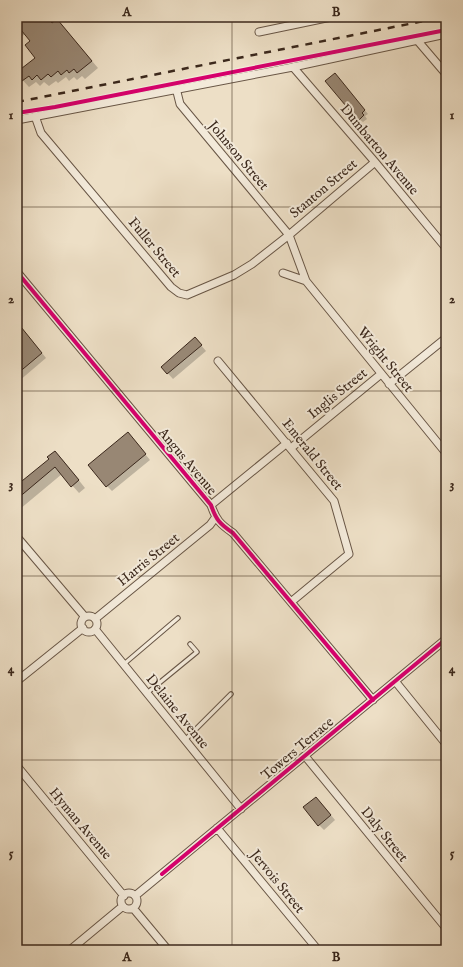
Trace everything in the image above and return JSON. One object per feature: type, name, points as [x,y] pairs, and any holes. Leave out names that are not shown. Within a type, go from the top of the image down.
[{"type":"street","points":[[259,32],[331,17]]},
{"type":"street","points":[[17,120],[176,88],[293,67],[446,34]]},
{"type":"street","points":[[417,40],[446,74]]},
{"type":"street","name":"Dumbarton Avenue","points":[[293,67],[375,162],[446,248]]},
{"type":"street","name":"Johnson Street","points":[[176,88],[180,104],[288,235]]},
{"type":"street","name":"Fuller Street","points":[[35,116],[41,133],[171,287],[179,293],[187,295],[234,275],[252,264],[288,235]]},
{"type":"street","name":"Stanton Street","points":[[288,235],[375,162]]},
{"type":"street","name":"Wright Street","points":[[288,235],[306,281],[446,454]]},
{"type":"street","name":"Angus Avenue","points":[[17,272],[211,505],[215,518]]},
{"type":"street","points":[[283,273],[306,281]]},
{"type":"street","points":[[389,384],[446,338]]},
{"type":"street","name":"Emerald Street","points":[[218,361],[334,501],[349,554],[291,602]]},
{"type":"street","name":"Inglis Street","points":[[211,505],[381,374]]},
{"type":"street","points":[[215,518],[233,533],[373,700]]},
{"type":"street","name":"Harris Street","points":[[95,619],[210,525],[215,518]]},
{"type":"street","points":[[17,537],[85,617]]},
{"type":"street","points":[[83,628],[90,631],[95,629],[97,624],[95,619],[91,616],[85,617]]},
{"type":"street","points":[[83,628],[82,623],[85,617]]},
{"type":"street","points":[[17,681],[83,628]]},
{"type":"street","name":"Delaine Avenue","points":[[95,629],[241,809]]},
{"type":"street","name":"Towers Terrace","points":[[135,896],[446,639]]},
{"type":"street","points":[[395,681],[446,744]]},
{"type":"street","name":"Daly Street","points":[[305,756],[446,928]]},
{"type":"street","name":"Hyman Avenue","points":[[17,766],[124,896]]},
{"type":"street","name":"Jervois Street","points":[[218,828],[318,950]]},
{"type":"street","points":[[129,894],[135,896],[137,901],[133,908],[128,909],[124,906],[122,901],[124,896],[129,894]]},
{"type":"street","points":[[70,950],[124,906]]},
{"type":"street","points":[[133,908],[168,950]]},
{"type":"lane","points":[[123,664],[178,618]]},
{"type":"lane","points":[[147,693],[197,652],[190,644]]},
{"type":"lane","points":[[185,740],[231,694]]},
{"type":"building","points":[[17,17],[47,17],[52,23],[57,19],[92,61],[77,73],[74,69],[69,73],[67,70],[61,75],[58,71],[51,77],[48,74],[41,80],[37,75],[32,80],[29,76],[22,81],[17,75],[17,72],[35,58],[25,45],[30,41],[17,25]]},
{"type":"building","points":[[335,73],[365,110],[362,113],[364,115],[359,120],[325,81]]},
{"type":"building","points":[[17,322],[42,353],[17,374]]},
{"type":"building","points":[[195,337],[202,345],[167,374],[161,367]]},
{"type":"building","points":[[128,432],[146,454],[106,487],[88,465]]},
{"type":"building","points":[[55,451],[79,480],[71,487],[55,467],[17,499],[17,485],[49,459],[47,457]]},
{"type":"building","points":[[316,797],[331,815],[318,826],[303,807]]},
{"type":"railway","points":[[17,102],[444,17]]},
{"type":"cycle path","points":[[17,113],[55,107],[446,30]]},
{"type":"cycle path","points":[[17,272],[211,505],[219,521],[233,533],[373,700]]},
{"type":"cycle path","points":[[162,874],[446,639]]}]
